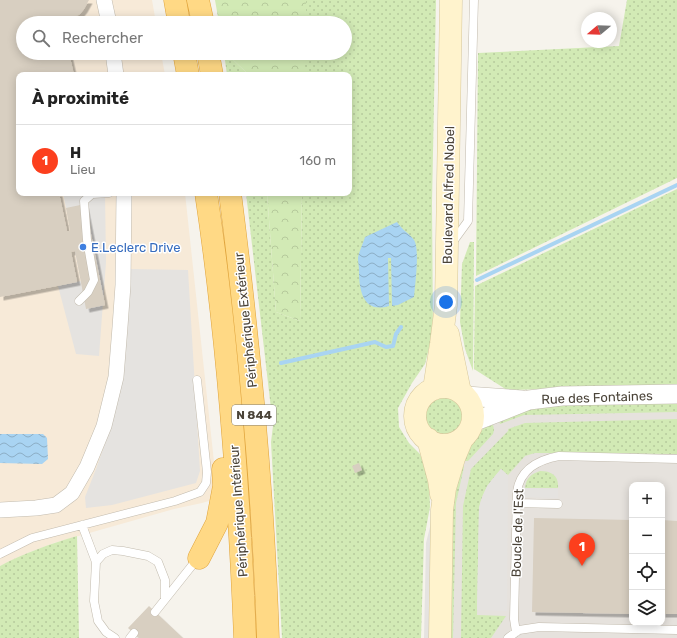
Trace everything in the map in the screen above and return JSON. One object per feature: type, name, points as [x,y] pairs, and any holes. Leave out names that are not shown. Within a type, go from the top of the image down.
[{"type":"highway","points":[[175,0],[178,16]]},
{"type":"highway","points":[[198,0],[201,16]]},
{"type":"highway","points":[[185,60],[187,72]]},
{"type":"highway","points":[[209,60],[211,72]]},
{"type":"highway","name":"Périphérique Intérieur","points":[[206,196],[228,378],[240,536],[245,638]]},
{"type":"highway","name":"Périphérique Extérieur","points":[[230,196],[254,412],[268,638]]},
{"type":"highway","points":[[199,558],[217,523],[224,486],[218,398],[228,378]]},
{"type":"main road","name":"Boulevard Alfred Nobel","points":[[434,389],[442,344],[446,305],[452,0]]},
{"type":"main road","points":[[442,510],[445,488],[454,458],[467,430],[471,405],[463,394],[450,346],[446,305]]},
{"type":"main road","points":[[463,394],[450,387],[440,387],[430,390],[422,397],[417,406],[415,416],[418,428],[424,436],[428,440],[442,445],[452,444],[467,430]]},
{"type":"main road","points":[[428,440],[439,480],[442,510],[440,638]]},
{"type":"street","points":[[104,0],[107,16]]},
{"type":"street","points":[[114,60],[116,72]]},
{"type":"street","points":[[0,510],[36,508],[56,505],[72,493],[87,467],[104,426],[116,377],[120,334],[123,285],[124,196]]},
{"type":"street","points":[[463,394],[529,400]]},
{"type":"street","name":"Rue des Fontaines","points":[[467,430],[529,400],[562,396],[677,394]]},
{"type":"lane","points":[[447,250],[468,221],[474,0]]},
{"type":"lane","points":[[79,302],[88,292],[94,280],[87,240],[84,201],[90,196]]},
{"type":"lane","points":[[0,554],[32,538],[175,501],[200,492],[206,483],[207,472],[197,380]]},
{"type":"lane","name":"Boucle de l'Est","points":[[516,632],[514,614],[518,483],[529,468],[547,458],[560,456],[677,459]]},
{"type":"lane","points":[[517,503],[558,504]]},
{"type":"lane","points":[[82,525],[96,562],[94,601],[98,621],[106,632],[115,638]]},
{"type":"lane","points":[[96,562],[103,554],[112,550],[148,556],[158,562],[162,569],[165,580],[165,599]]},
{"type":"lane","points":[[155,612],[199,558]]},
{"type":"lane","points":[[508,638],[523,629],[539,627],[677,630]]},
{"type":"shaded area","points":[[0,0],[152,0],[155,16],[16,16],[16,60],[162,60],[164,72],[16,72],[16,196],[185,196],[215,471],[212,500],[174,509],[54,543],[0,566]]},
{"type":"shaded area","points":[[64,196],[105,196],[106,262],[99,356],[76,354],[58,286],[81,281]]},
{"type":"shaded area","points":[[129,269],[188,270],[200,471],[196,483],[112,505],[86,508],[85,497],[112,423]]},
{"type":"shaded area","points":[[677,364],[677,638],[440,638],[462,439],[473,422]]},
{"type":"shaded area","points":[[501,469],[508,476],[507,611],[477,610],[479,508],[487,486]]},
{"type":"shaded area","points":[[524,488],[558,489],[558,498],[524,497]]},
{"type":"shaded area","points":[[432,519],[430,638],[424,638],[426,543]]},
{"type":"green space","points":[[215,0],[306,0],[306,16],[218,16]]},
{"type":"green space","points":[[306,0],[436,0],[432,203],[433,332],[425,364],[398,408],[399,427],[409,443],[420,454],[429,480],[430,507],[424,539],[421,638],[282,638],[271,442],[273,426],[246,196],[267,196],[276,312],[300,321],[302,196],[352,196],[352,72],[305,72],[305,60],[352,60],[352,16],[306,16]]},
{"type":"green space","points":[[627,0],[677,0],[677,178],[476,276],[478,53],[581,48],[617,48],[617,46],[619,46]]},
{"type":"green space","points":[[225,60],[233,60],[246,72],[227,72]]},
{"type":"green space","points":[[233,60],[305,60],[305,72],[246,72]]},
{"type":"green space","points":[[677,189],[677,386],[507,390],[474,369],[475,286]]},
{"type":"green space","points":[[267,196],[302,196],[300,321],[276,312]]},
{"type":"green space","points":[[470,242],[474,242],[473,371],[465,349],[460,322],[462,264]]},
{"type":"green space","points":[[444,393],[459,399],[465,414],[459,429],[444,435],[429,429],[423,414],[429,399]]},
{"type":"green space","points":[[677,401],[677,412],[524,415],[500,424],[498,417],[546,405]]},
{"type":"green space","points":[[492,419],[494,430],[493,434],[468,461],[462,461],[464,449]]},
{"type":"green space","points":[[677,419],[677,454],[535,453],[525,456],[508,475],[501,469],[487,487],[479,508],[477,615],[506,616],[491,638],[461,638],[463,506],[471,469],[508,431],[508,429],[525,423]]},
{"type":"green space","points":[[463,466],[456,503],[453,638],[446,638],[450,510]]},
{"type":"green space","points":[[540,471],[548,472],[554,475],[557,480],[558,488],[525,488],[526,482],[530,477]]},
{"type":"green space","points":[[77,536],[79,638],[0,638],[0,566],[37,549]]},
{"type":"water","points":[[397,222],[414,240],[416,245],[417,267],[414,297],[398,305],[392,306],[391,258],[388,258],[389,306],[380,308],[373,307],[364,299],[360,286],[358,260],[359,253],[365,237]]},
{"type":"water","points":[[0,434],[43,434],[47,438],[48,459],[42,464],[0,463]]},
{"type":"building","points":[[0,0],[89,0],[84,9],[76,16],[16,16],[16,60],[71,60],[73,72],[16,72],[16,196],[60,196],[67,231],[70,231],[66,208],[85,204],[105,305],[86,309],[75,251],[71,252],[77,282],[0,297]]},
{"type":"building","points":[[359,463],[362,470],[355,473],[352,466]]},
{"type":"building","points":[[534,518],[629,520],[629,614],[532,612]]},
{"type":"building","points":[[665,520],[677,521],[677,614],[665,614]]},
{"type":"building","points":[[149,606],[183,638],[139,638],[128,628]]},
{"type":"waterway","points":[[477,280],[677,185]]},
{"type":"waterway","points":[[281,363],[375,342],[386,347],[393,346],[396,334],[401,327]]},
{"type":"place","name":"E.Leclerc Drive","points":[[83,247]]},
{"type":"place","name":"H","points":[[582,566]]}]
